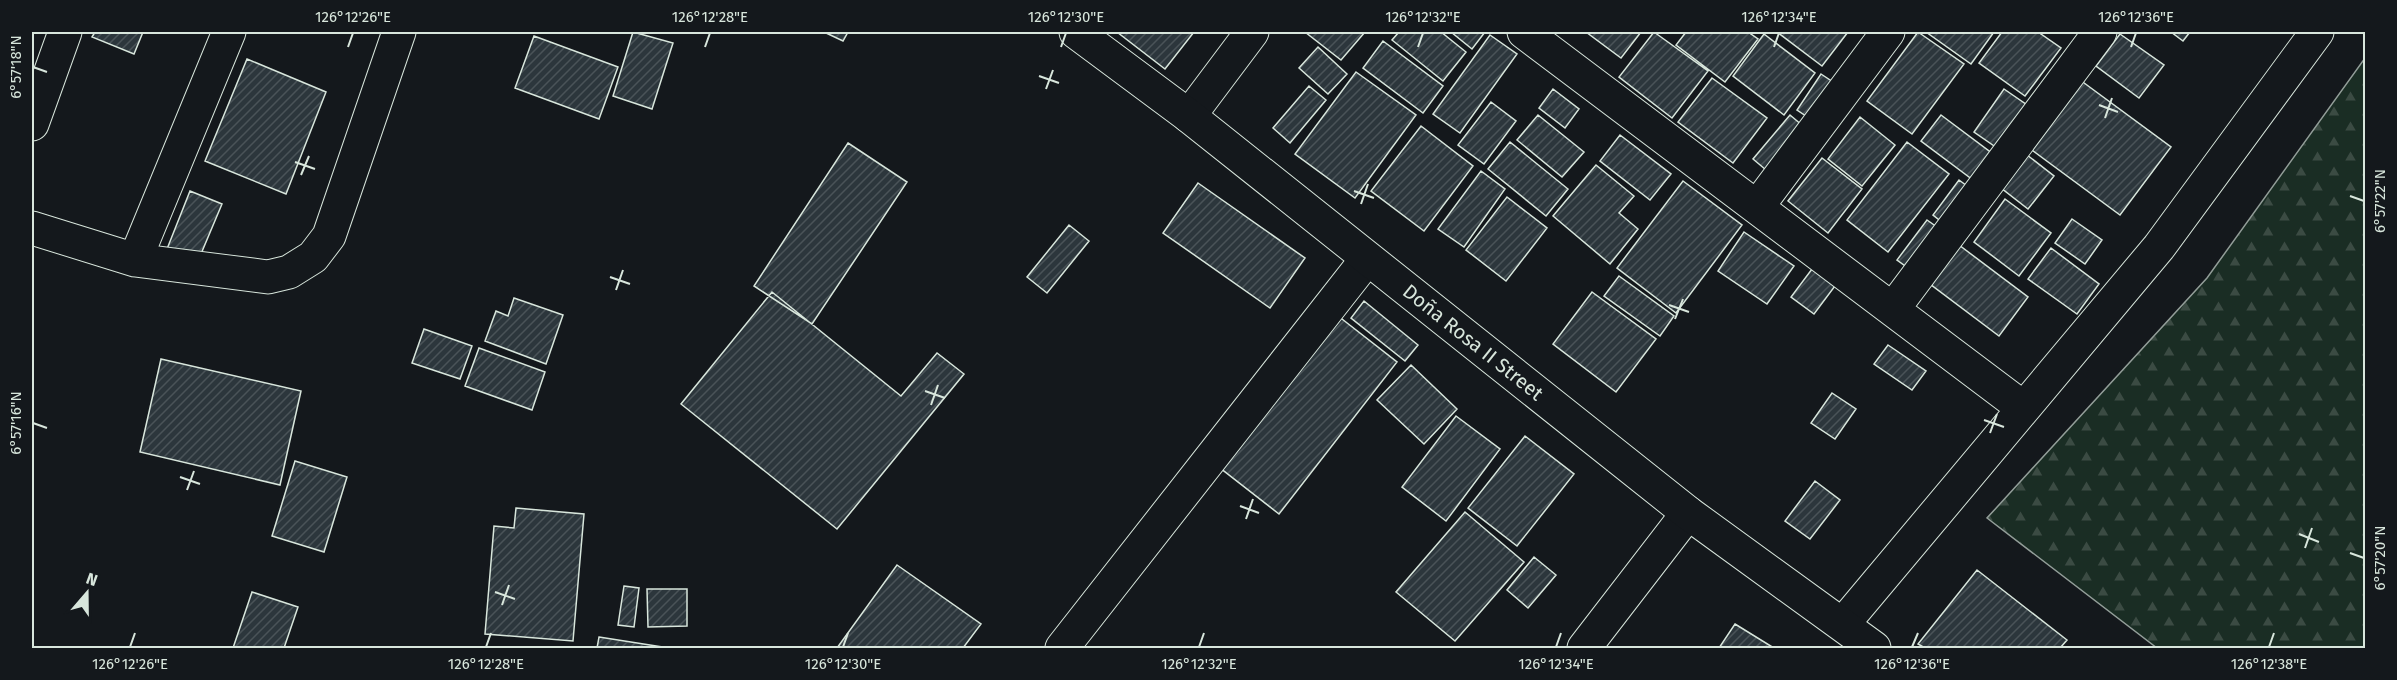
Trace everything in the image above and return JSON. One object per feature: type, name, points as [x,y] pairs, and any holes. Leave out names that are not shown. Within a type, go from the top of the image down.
[{"type":"street","points":[[32,124],[65,32]]},
{"type":"street","points":[[135,260],[229,32]]},
{"type":"street","points":[[32,228],[135,260],[268,276],[289,272],[313,257],[329,236],[399,32]]},
{"type":"street","name":"Doña Rosa II Street","points":[[1076,32],[1189,116],[1689,513],[1858,640]]},
{"type":"street","points":[[1189,116],[1252,32]]},
{"type":"street","points":[[1524,32],[2022,406]]},
{"type":"street","points":[[1757,207],[1888,32]]},
{"type":"street","points":[[1893,309],[2100,32]]},
{"type":"street","points":[[1858,640],[2022,406],[2159,247],[2317,32]]},
{"type":"street","points":[[1062,648],[1367,259]]},
{"type":"street","points":[[1584,648],[1689,513]]},
{"type":"green space","points":[[2365,58],[2365,648],[2157,648],[1987,518],[2207,278]]},
{"type":"building","points":[[95,32],[143,32],[134,54],[92,37]]},
{"type":"building","points":[[633,32],[673,43],[652,109],[613,96]]},
{"type":"building","points":[[824,32],[848,32],[843,41]]},
{"type":"building","points":[[1117,32],[1194,32],[1165,69]]},
{"type":"building","points":[[1305,32],[1365,32],[1341,60]]},
{"type":"building","points":[[1399,32],[1441,32],[1466,52],[1443,81],[1392,40]]},
{"type":"building","points":[[1451,32],[1485,32],[1472,49]]},
{"type":"building","points":[[1586,32],[1641,32],[1621,58]]},
{"type":"building","points":[[1654,32],[1708,71],[1672,118],[1619,77]]},
{"type":"building","points":[[1686,32],[1748,32],[1758,39],[1725,82],[1676,45]]},
{"type":"building","points":[[1777,32],[1848,32],[1822,66]]},
{"type":"building","points":[[1918,32],[1964,64],[1912,134],[1867,101]]},
{"type":"building","points":[[1926,32],[1994,32],[1971,64]]},
{"type":"building","points":[[2002,32],[2038,32],[2061,48],[2025,96],[1979,63]]},
{"type":"building","points":[[2171,32],[2190,32],[2183,41]]},
{"type":"building","points":[[1764,34],[1815,73],[1784,115],[1733,76]]},
{"type":"building","points":[[2120,34],[2164,65],[2139,98],[2096,66]]},
{"type":"building","points":[[1490,35],[1517,54],[1460,133],[1433,114]]},
{"type":"building","points":[[534,36],[618,67],[599,119],[515,88]]},
{"type":"building","points":[[1383,41],[1443,86],[1423,113],[1363,68]]},
{"type":"building","points":[[1318,47],[1347,74],[1328,94],[1299,68]]},
{"type":"building","points":[[247,59],[326,92],[286,194],[205,161]]},
{"type":"building","points":[[1356,72],[1416,115],[1355,198],[1295,154]]},
{"type":"building","points":[[1821,74],[1839,86],[1815,122],[1797,110]]},
{"type":"building","points":[[2076,77],[2171,147],[2120,215],[2025,145]]},
{"type":"building","points":[[1712,78],[1767,118],[1733,163],[1678,122]]},
{"type":"building","points":[[1309,86],[1326,100],[1290,143],[1273,128]]},
{"type":"building","points":[[1553,89],[1579,109],[1565,128],[1539,108]]},
{"type":"building","points":[[2004,89],[2030,107],[2000,150],[1974,132]]},
{"type":"building","points":[[1491,102],[1516,121],[1484,164],[1458,145]]},
{"type":"building","points":[[1538,115],[1584,152],[1562,177],[1517,140]]},
{"type":"building","points":[[1790,115],[1809,131],[1772,175],[1753,159]]},
{"type":"building","points":[[1941,115],[1993,154],[1973,180],[1921,141]]},
{"type":"building","points":[[1860,117],[1895,145],[1862,186],[1828,159]]},
{"type":"building","points":[[1421,126],[1473,166],[1424,231],[1371,191]]},
{"type":"building","points":[[1620,135],[1671,174],[1650,200],[1600,161]]},
{"type":"building","points":[[1510,142],[1568,189],[1546,216],[1488,169]]},
{"type":"building","points":[[1907,142],[1949,174],[1888,252],[1847,220]]},
{"type":"building","points":[[848,143],[907,182],[812,324],[754,286]]},
{"type":"building","points":[[2022,151],[2054,176],[2028,209],[1996,184]]},
{"type":"building","points":[[1822,158],[1862,189],[1828,233],[1788,201]]},
{"type":"building","points":[[1596,165],[1634,196],[1619,213],[1638,229],[1610,264],[1553,216]]},
{"type":"building","points":[[1481,171],[1505,189],[1464,247],[1438,229]]},
{"type":"building","points":[[1959,180],[1975,192],[1948,227],[1933,215]]},
{"type":"building","points":[[1683,181],[1742,225],[1676,313],[1617,268]]},
{"type":"building","points":[[1198,183],[1305,258],[1270,308],[1163,233]]},
{"type":"building","points":[[190,191],[222,204],[198,261],[167,249]]},
{"type":"building","points":[[1507,197],[1547,228],[1506,281],[1466,250]]},
{"type":"building","points":[[2005,199],[2051,233],[2019,276],[1974,242]]},
{"type":"building","points":[[2072,219],[2102,240],[2085,264],[2055,243]]},
{"type":"building","points":[[1927,220],[1944,232],[1915,273],[1897,260]]},
{"type":"building","points":[[1069,225],[1089,241],[1047,293],[1027,277]]},
{"type":"building","points":[[1744,232],[1794,266],[1767,304],[1718,271]]},
{"type":"building","points":[[1959,245],[2028,297],[1999,336],[1930,284]]},
{"type":"building","points":[[2051,248],[2099,284],[2077,314],[2028,279]]},
{"type":"building","points":[[1812,269],[1835,286],[1814,314],[1791,297]]},
{"type":"building","points":[[1619,276],[1674,316],[1660,336],[1604,296]]},
{"type":"building","points":[[772,292],[901,396],[937,353],[964,374],[837,529],[681,404]]},
{"type":"building","points":[[1592,292],[1656,339],[1616,392],[1553,344]]},
{"type":"building","points":[[514,298],[563,315],[546,364],[485,341],[496,311],[508,316]]},
{"type":"building","points":[[1364,301],[1418,345],[1405,361],[1351,318]]},
{"type":"building","points":[[1333,312],[1397,362],[1279,514],[1215,464]]},
{"type":"building","points":[[424,329],[472,346],[460,379],[412,363]]},
{"type":"building","points":[[1888,345],[1926,371],[1912,390],[1874,364]]},
{"type":"building","points":[[479,348],[545,372],[532,410],[465,386]]},
{"type":"building","points":[[161,359],[301,391],[280,485],[140,452]]},
{"type":"building","points":[[1411,365],[1457,409],[1424,444],[1377,400]]},
{"type":"building","points":[[1832,393],[1856,409],[1835,439],[1811,423]]},
{"type":"building","points":[[1456,416],[1500,449],[1446,521],[1402,487]]},
{"type":"building","points":[[1525,436],[1574,474],[1517,546],[1468,508]]},
{"type":"building","points":[[295,461],[347,477],[324,552],[272,536]]},
{"type":"building","points":[[1815,481],[1840,500],[1810,539],[1785,521]]},
{"type":"building","points":[[516,508],[584,514],[573,641],[485,634],[494,526],[514,528]]},
{"type":"building","points":[[1465,512],[1524,562],[1455,641],[1396,592]]},
{"type":"building","points":[[1534,557],[1556,575],[1528,608],[1507,590]]},
{"type":"building","points":[[897,565],[981,624],[963,648],[837,648]]},
{"type":"building","points":[[1977,570],[2067,640],[2060,648],[1925,648],[1918,644]]},
{"type":"building","points":[[624,586],[639,588],[634,627],[618,625]]},
{"type":"building","points":[[647,589],[687,589],[687,626],[648,627]]},
{"type":"building","points":[[252,592],[298,607],[284,648],[233,648]]},
{"type":"building","points":[[1735,624],[1774,648],[1719,648]]},
{"type":"building","points":[[599,637],[669,648],[597,648]]}]
